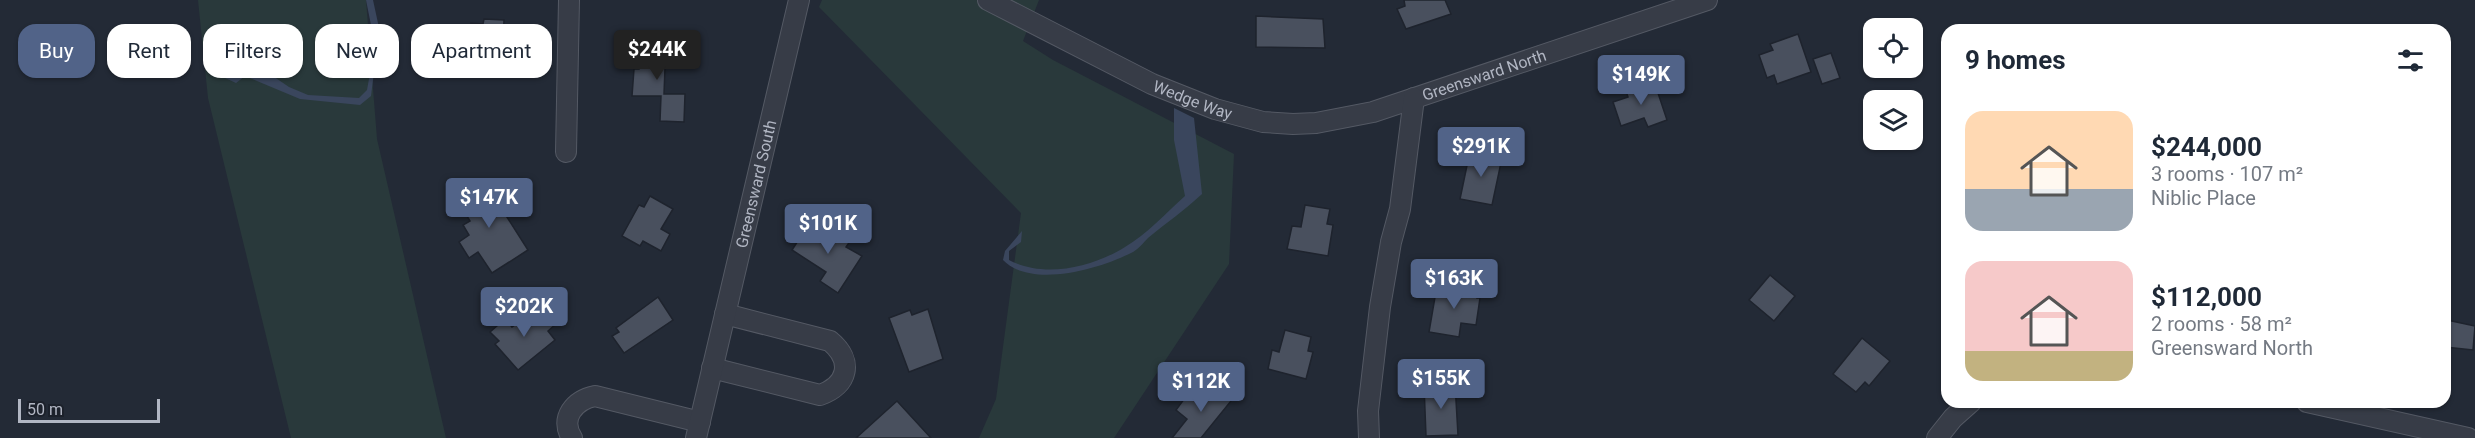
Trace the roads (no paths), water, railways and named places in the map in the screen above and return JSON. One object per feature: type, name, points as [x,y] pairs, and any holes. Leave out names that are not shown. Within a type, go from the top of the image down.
[{"type":"street","points":[[566,152],[569,0]]},
{"type":"street","name":"Greensward South","points":[[698,430],[799,0]]},
{"type":"street","name":"Wedge Way","points":[[988,0],[1187,100],[1251,119],[1276,123],[1316,123],[1373,112],[1414,98]]},
{"type":"street","name":"Greensward North","points":[[1369,438],[1368,411],[1380,307],[1391,242],[1400,209],[1414,98],[1707,0]]},
{"type":"street","points":[[712,368],[820,395],[832,390],[840,382],[845,372],[844,359],[839,349],[830,341],[725,315]]},
{"type":"street","points":[[572,438],[567,425],[569,414],[575,404],[585,398],[595,396],[698,430]]},
{"type":"street","points":[[1937,438],[1964,408]]},
{"type":"street","points":[[2334,408],[2468,438]]},
{"type":"water","points":[[366,0],[373,0],[378,24],[371,24]]},
{"type":"water","points":[[225,78],[242,78],[236,83]]},
{"type":"water","points":[[250,78],[276,78],[308,95],[359,98],[367,90],[369,78],[373,78],[371,96],[360,105],[300,99]]},
{"type":"water","points":[[1174,108],[1194,118],[1202,194],[1196,200],[1136,250],[1101,265],[1084,270],[1047,275],[1015,269],[1003,260],[1005,251],[1022,231],[1021,242],[1009,251],[1009,260],[1023,266],[1053,270],[1083,265],[1112,254],[1133,242],[1156,223],[1185,196],[1174,140]]}]
